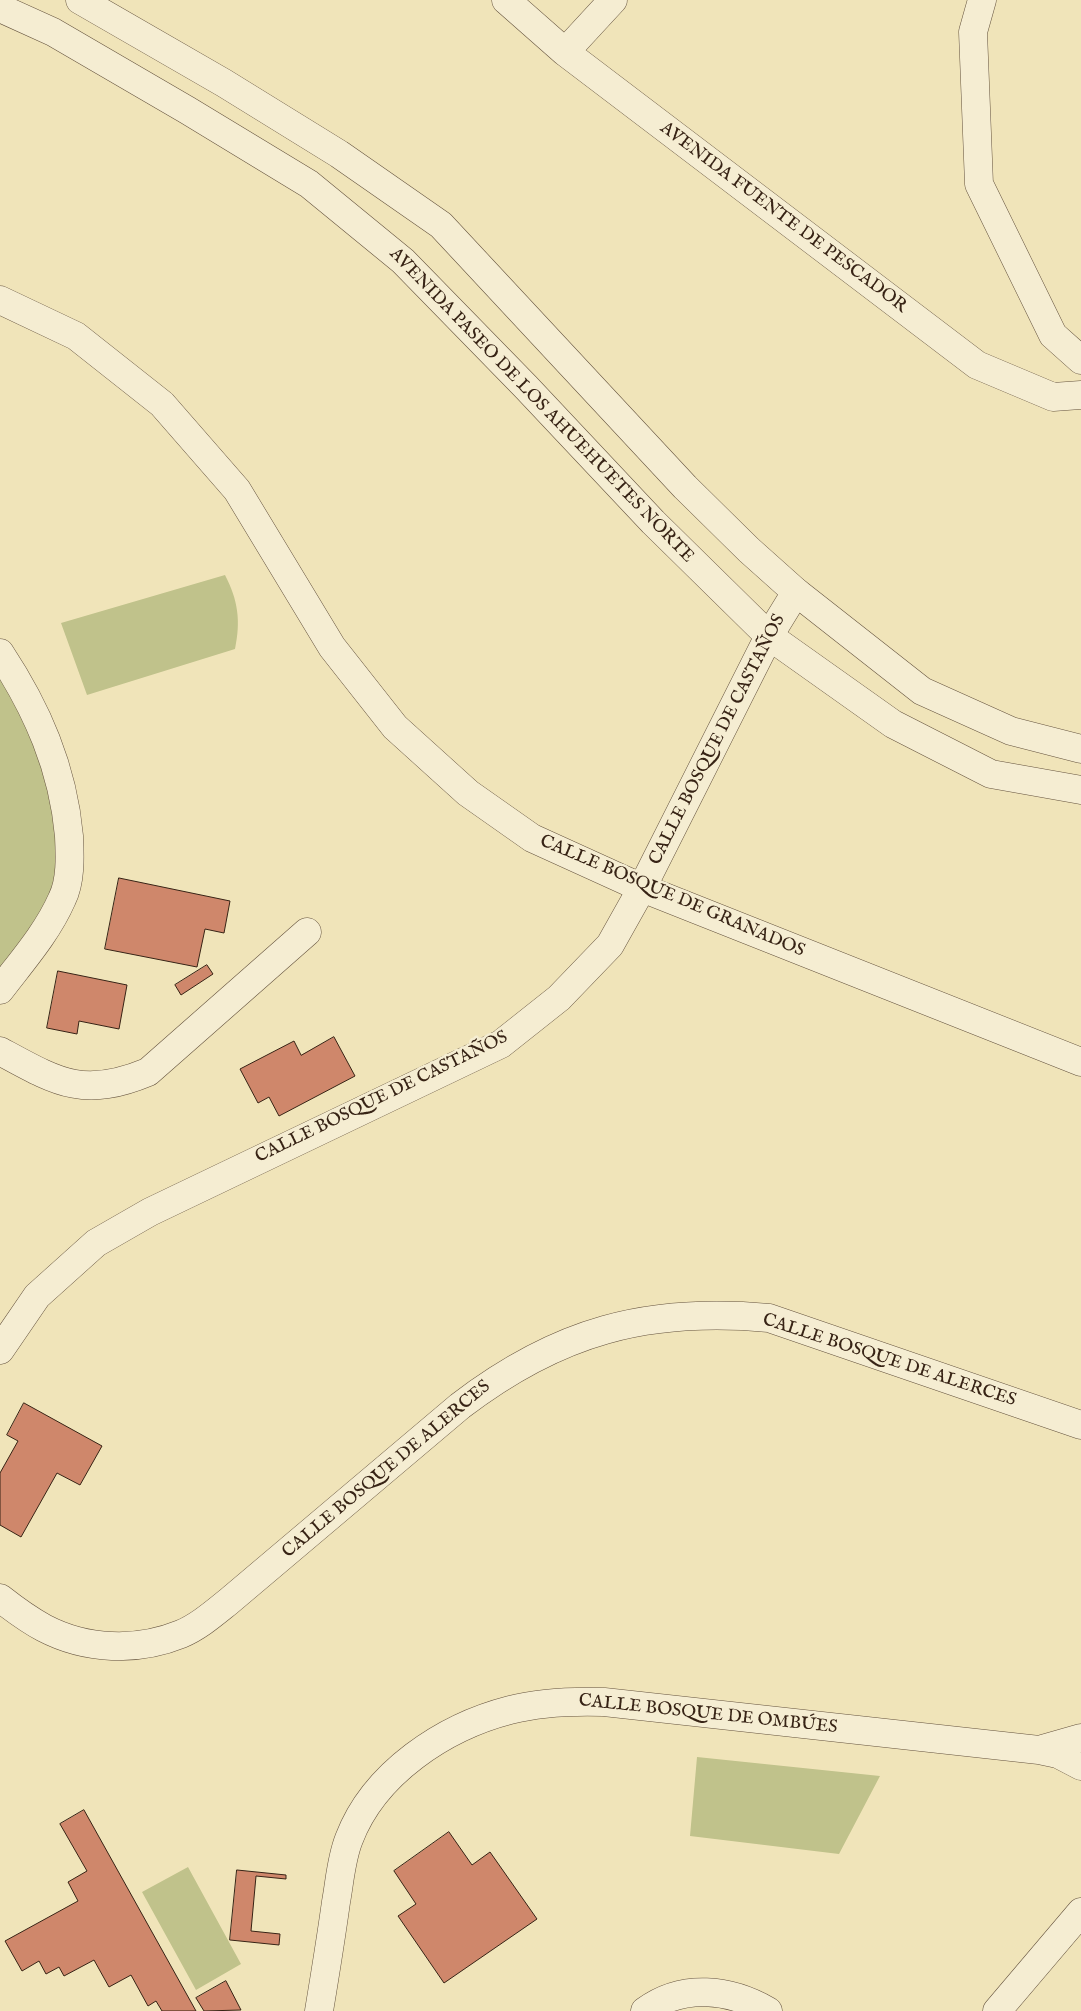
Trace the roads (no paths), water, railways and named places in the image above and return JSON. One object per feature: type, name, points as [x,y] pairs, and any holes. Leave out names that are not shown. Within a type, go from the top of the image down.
[{"type":"street","points":[[80,0],[224,83],[340,154],[441,225],[685,487],[796,592],[922,691],[1011,731],[1081,750]]},
{"type":"street","name":"AVENIDA FUENTE DE PESCADOR","points":[[506,0],[565,52],[977,366],[1053,397],[1081,395]]},
{"type":"street","points":[[565,52],[613,0]]},
{"type":"street","points":[[982,0],[974,32],[979,184],[1053,335],[1081,360]]},
{"type":"street","name":"AVENIDA PASEO DE LOS AHUEHUETES NORTE","points":[[0,8],[53,32],[309,184],[402,261],[653,522],[769,636],[893,724],[991,774],[1081,790]]},
{"type":"street","name":"CALLE BOSQUE DE GRANADOS","points":[[0,300],[76,336],[162,404],[237,490],[332,647],[395,726],[468,793],[532,838],[642,888],[1081,1062]]},
{"type":"street","name":"CALLE BOSQUE DE CASTAÑOS","points":[[0,1350],[37,1296],[96,1243],[150,1212],[501,1044],[559,998],[610,945],[642,888],[769,636],[796,592]]},
{"type":"street","points":[[0,653],[20,684],[51,750],[63,795],[70,858],[63,898],[47,926],[0,990]]},
{"type":"street","points":[[0,1051],[50,1078],[67,1084],[104,1086],[126,1081],[148,1072],[307,932]]},
{"type":"street","name":"CALLE BOSQUE DE ALERCES","points":[[0,1598],[44,1628],[71,1640],[98,1646],[127,1646],[155,1642],[181,1634],[206,1620],[460,1406],[492,1382],[526,1361],[563,1344],[601,1330],[642,1320],[685,1315],[727,1314],[769,1318],[1081,1425]]},
{"type":"street","name":"CALLE BOSQUE DE OMBÚES","points":[[320,2011],[340,1867],[349,1838],[362,1811],[380,1787],[402,1766],[452,1732],[510,1710],[572,1701],[604,1702],[1039,1750],[1058,1754],[1081,1766]]},
{"type":"street","points":[[1039,1750],[1081,1738]]},
{"type":"street","points":[[997,2011],[1081,1912]]},
{"type":"street","points":[[645,2011],[668,1999],[691,1993],[715,1992],[738,1997],[768,2011]]}]
